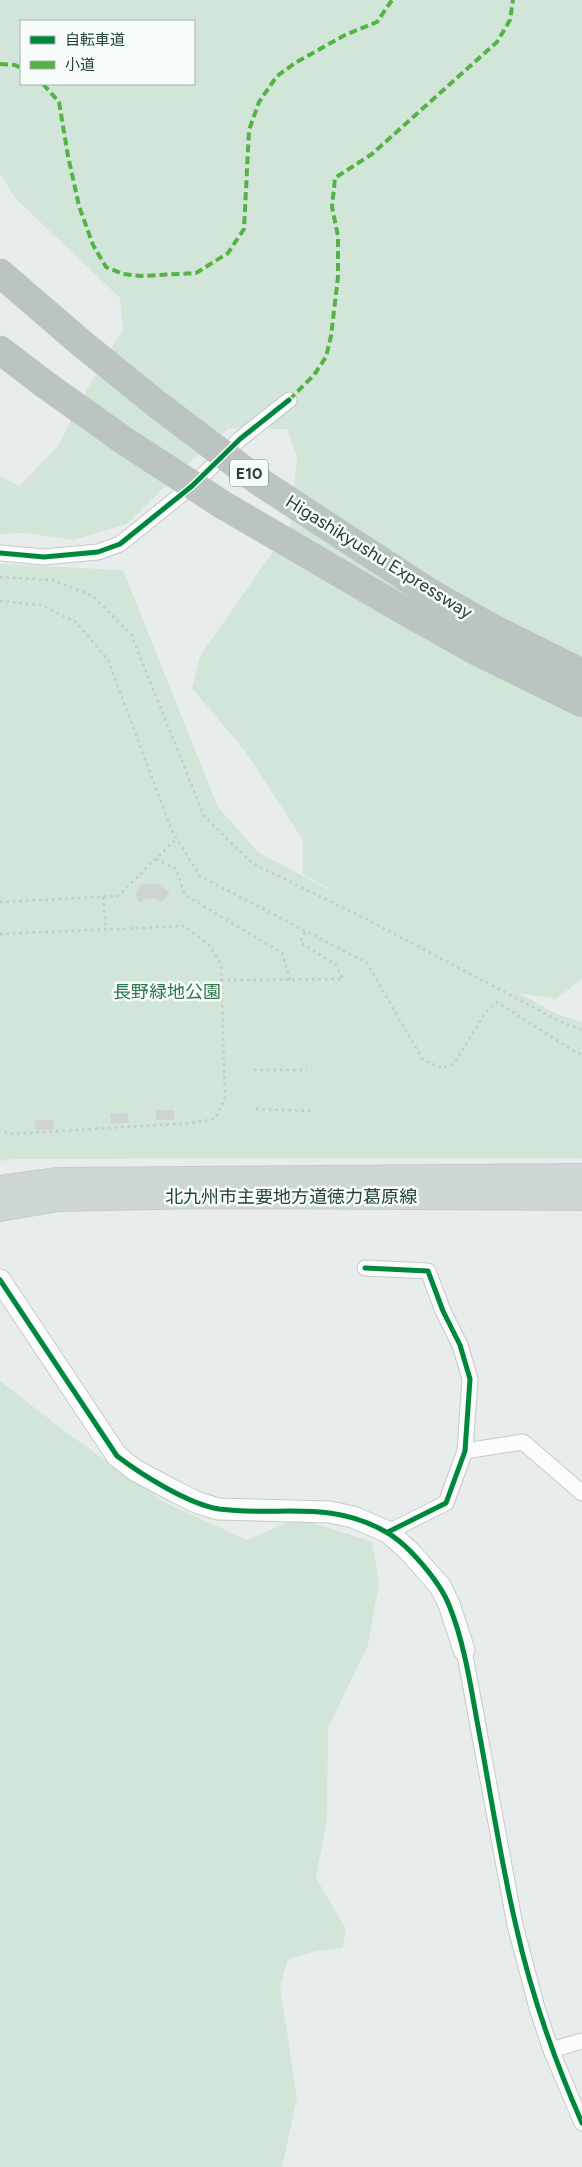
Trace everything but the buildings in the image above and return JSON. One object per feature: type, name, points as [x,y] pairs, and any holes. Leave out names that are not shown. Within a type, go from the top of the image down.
[{"type":"highway","name":"Higashikyushu Expressway","points":[[0,273],[80,342],[154,402],[258,480],[427,591],[492,628],[582,673]]},
{"type":"highway","name":"Higashikyushu Expressway","points":[[0,350],[42,383],[126,442],[223,505],[478,652],[582,703]]},
{"type":"main road","name":"北九州市主要地方道徳力葛原線","points":[[0,1188],[56,1180],[582,1176]]},
{"type":"main road","name":"北九州市主要地方道徳力葛原線","points":[[0,1209],[58,1199],[203,1196],[582,1198]]},
{"type":"street","points":[[0,553],[44,557],[98,552],[120,544],[192,486],[240,439],[289,400]]},
{"type":"street","points":[[365,1268],[428,1271],[443,1312],[460,1346],[470,1379],[465,1451],[446,1503],[388,1532]]},
{"type":"street","points":[[0,1280],[117,1456],[135,1470],[196,1502],[218,1509],[330,1512],[353,1517],[388,1532],[409,1551],[440,1586],[449,1604],[464,1650],[515,1925],[537,2008],[551,2050],[582,2123]]},
{"type":"street","points":[[465,1451],[523,1442],[581,1490]]},
{"type":"street","points":[[551,2050],[582,2041]]},
{"type":"path","points":[[0,577],[52,580],[92,596],[131,634],[204,816],[252,863],[370,921],[561,1022],[582,1030]]},
{"type":"path","points":[[0,601],[41,605],[76,622],[108,660],[176,838],[200,876],[367,962],[423,1060],[442,1068],[454,1064],[485,1012],[497,1002],[582,1055]]},
{"type":"path","points":[[0,902],[118,896],[176,838]]},
{"type":"path","points":[[156,858],[176,869],[185,895],[282,953],[290,980]]},
{"type":"path","points":[[103,897],[106,930]]},
{"type":"path","points":[[0,934],[184,926],[209,945],[221,964],[225,1099],[215,1119],[191,1123],[10,1134],[0,1130]]},
{"type":"path","points":[[221,980],[343,979],[336,965],[300,942],[305,931]]},
{"type":"path","points":[[254,1070],[307,1070]]},
{"type":"path","points":[[256,1109],[314,1110]]},
{"type":"green space","name":"長野緑地公園","points":[[0,0],[582,0],[582,979],[556,999],[518,993],[559,1015],[582,1022],[582,1158],[14,1159],[0,1161],[0,564],[123,570],[218,807],[258,852],[350,901],[303,874],[303,840],[245,751],[192,688],[200,656],[290,527],[297,457],[287,429],[229,428],[189,463],[127,524],[73,540],[24,533],[0,534],[0,476],[19,486],[58,446],[90,384],[123,329],[120,298],[15,198],[0,174]]},
{"type":"green space","points":[[0,1381],[66,1432],[164,1502],[247,1540],[298,1518],[372,1542],[379,1583],[368,1645],[328,1728],[327,1818],[316,1878],[346,1929],[343,1948],[316,1951],[288,1959],[280,1987],[297,2098],[282,2167],[0,2167]]},
{"type":"marked path","points":[[44,85],[59,102],[79,206],[93,245],[106,267],[123,274],[141,276],[196,273],[228,253],[244,229],[249,130],[259,102],[277,76],[295,63],[345,35],[377,22],[392,0]]},
{"type":"marked path","points":[[289,400],[314,375],[326,357],[331,336],[338,277],[338,236],[332,207],[335,178],[372,154],[497,42],[510,20],[513,0]]},
{"type":"marked path","points":[[0,64],[15,65],[20,68]]},
{"type":"cycle path","points":[[0,553],[44,557],[98,552],[120,544],[192,486],[240,439],[289,400]]},
{"type":"cycle path","points":[[365,1268],[428,1271],[443,1311],[460,1345],[470,1379],[465,1451],[446,1503],[388,1532]]},
{"type":"cycle path","points":[[0,1280],[117,1456],[127,1464],[180,1495],[219,1509],[324,1512],[365,1522],[386,1532],[404,1545],[431,1575],[445,1596],[459,1633],[472,1692],[505,1875],[522,1951],[544,2026],[582,2123]]}]
